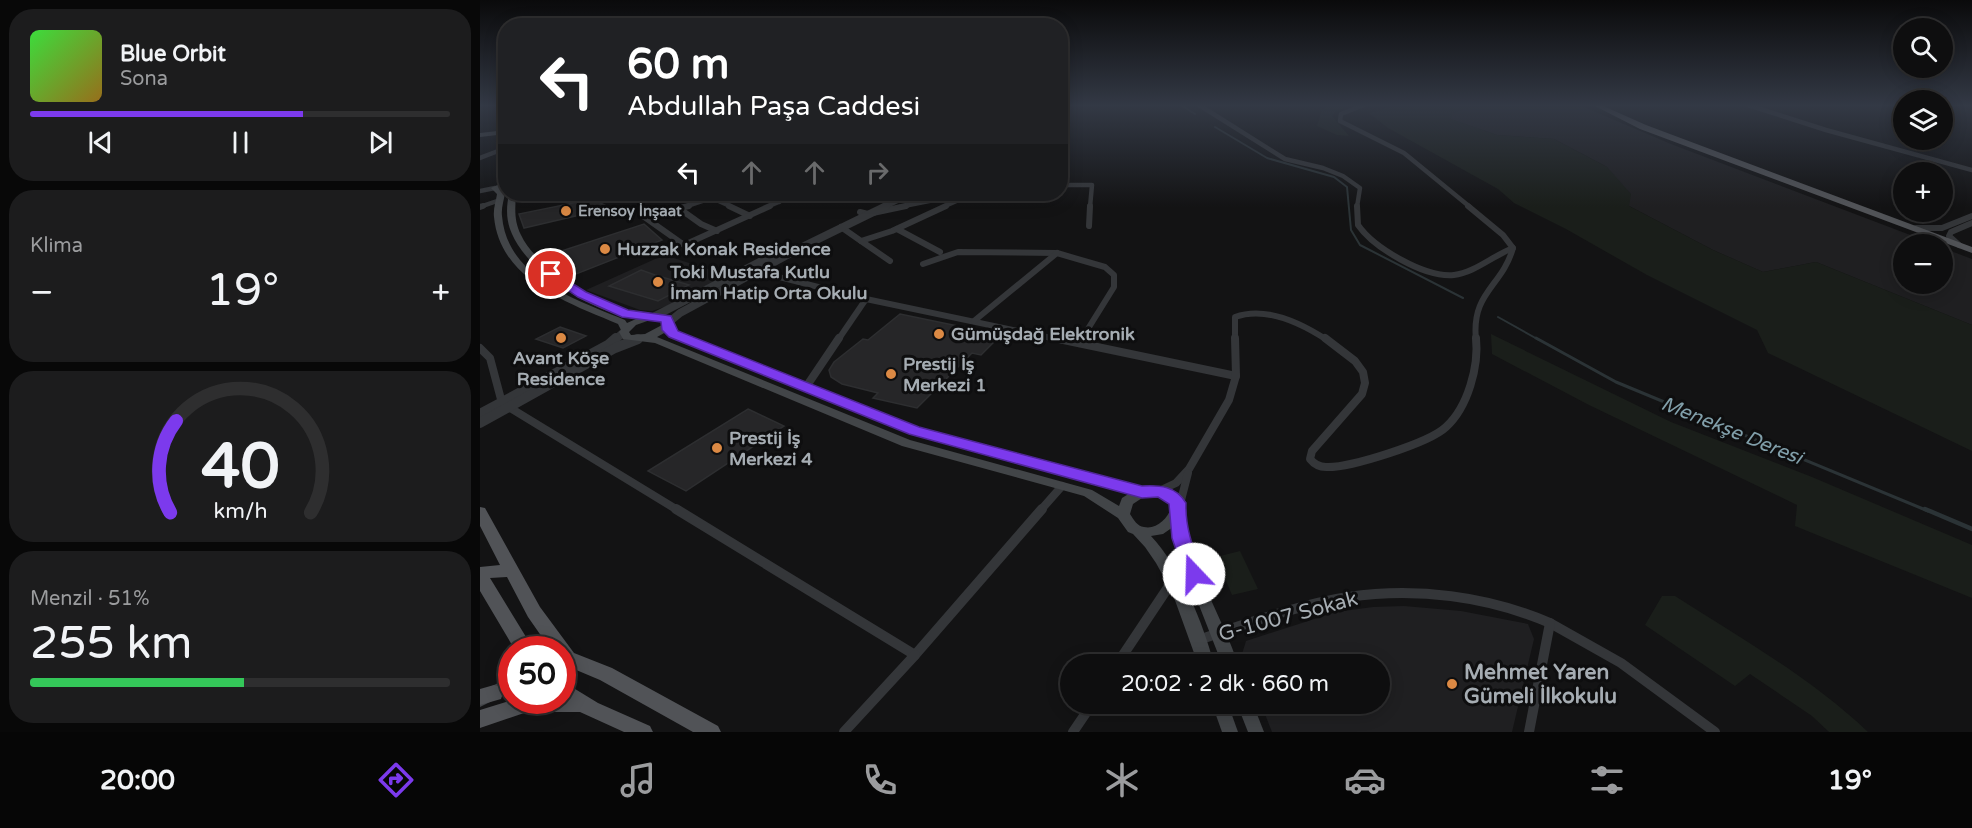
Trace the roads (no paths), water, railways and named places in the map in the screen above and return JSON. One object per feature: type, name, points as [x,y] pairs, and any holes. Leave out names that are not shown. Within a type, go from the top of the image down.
[{"type":"main road","points":[[1664,139],[1912,234]]},
{"type":"main road","points":[[1675,139],[1972,250]]},
{"type":"main road","points":[[501,201],[498,216],[508,249],[521,268],[556,294],[622,322],[627,337],[657,340],[906,443],[1088,493],[1123,515],[1130,526],[1137,529],[1160,530],[1178,512]]},
{"type":"main road","points":[[506,201],[509,216],[520,243],[535,263],[582,295],[626,314],[666,319],[673,334],[914,431],[1142,492],[1159,491],[1170,495],[1178,512],[1186,554],[1226,654]]},
{"type":"main road","points":[[1953,250],[1972,257]]},
{"type":"main road","points":[[625,330],[638,321],[653,317]]},
{"type":"main road","points":[[641,338],[668,324]]},
{"type":"main road","points":[[1123,515],[1127,501],[1142,492]]},
{"type":"main road","points":[[480,512],[510,570],[550,636]]},
{"type":"main road","points":[[1137,529],[1156,549],[1173,580],[1203,654]]},
{"type":"main road","points":[[510,570],[480,574],[515,636]]},
{"type":"main road","points":[[576,662],[606,675],[711,732]]},
{"type":"main road","points":[[484,697],[498,690]]},
{"type":"main road","points":[[576,701],[643,732]]},
{"type":"main road","points":[[480,718],[528,703],[579,704]]},
{"type":"main road","points":[[1224,714],[1230,732]]},
{"type":"main road","points":[[1249,714],[1256,732]]},
{"type":"street","points":[[1254,139],[1286,159],[1323,168],[1343,176],[1360,188],[1357,224],[1367,239],[1423,269],[1436,274],[1456,275],[1497,253],[1513,248]]},
{"type":"street","points":[[1178,512],[1190,469],[1228,400],[1236,376],[1235,317],[1244,312],[1265,314],[1322,336],[1355,360],[1362,371],[1365,383],[1362,394],[1312,451],[1311,459],[1314,464],[1324,468],[1345,465],[1440,432],[1453,419],[1463,400],[1477,358],[1475,314],[1481,298],[1511,260],[1513,248],[1503,235],[1416,162],[1376,139]]},
{"type":"street","points":[[1860,139],[1972,169]]},
{"type":"street","points":[[1866,139],[1972,169]]},
{"type":"street","points":[[480,158],[498,151]]},
{"type":"street","points":[[1068,185],[1092,185],[1089,226]]},
{"type":"street","points":[[480,191],[498,190]]},
{"type":"street","points":[[480,207],[498,194]]},
{"type":"street","points":[[703,201],[680,209],[643,216],[666,234],[684,244],[779,202]]},
{"type":"street","points":[[718,201],[750,216]]},
{"type":"street","points":[[653,317],[886,201]]},
{"type":"street","points":[[668,324],[680,313],[755,271],[864,213],[893,201]]},
{"type":"street","points":[[864,213],[928,201]]},
{"type":"street","points":[[861,241],[897,229],[957,201]]},
{"type":"street","points":[[680,209],[701,224],[717,231]]},
{"type":"street","points":[[1906,226],[1933,230],[1972,216]]},
{"type":"street","points":[[1959,245],[1949,236],[1951,232],[1972,223]]},
{"type":"street","points":[[841,227],[890,261]]},
{"type":"street","points":[[897,229],[940,252]]},
{"type":"street","points":[[923,264],[958,252],[973,251],[1057,254],[1105,267],[1114,275],[1114,287],[1079,343]]},
{"type":"street","points":[[974,321],[1057,254]]},
{"type":"street","points":[[755,271],[866,299],[1236,376]]},
{"type":"street","points":[[806,387],[866,299]]},
{"type":"street","points":[[480,423],[505,405],[608,345],[625,330]]},
{"type":"street","points":[[480,414],[505,405],[615,348],[641,338]]},
{"type":"street","points":[[480,348],[490,358],[500,401],[505,405],[915,655]]},
{"type":"street","points":[[1159,491],[1176,483],[1190,469]]},
{"type":"street","points":[[844,732],[915,655],[1062,486]]},
{"type":"street","points":[[1124,654],[1173,580],[1186,554]]},
{"type":"street","name":"G-1007 Sokak","points":[[1198,640],[1347,597],[1407,593],[1479,600],[1527,611],[1550,623],[1621,663],[1714,732]]},
{"type":"street","points":[[1529,732],[1550,623]]},
{"type":"street","points":[[1073,732],[1085,714]]},
{"type":"waterway","name":"Menekşe Deresi","points":[[1235,139],[1267,158],[1334,177],[1347,187],[1351,230],[1360,245],[1463,298]]},
{"type":"waterway","name":"Menekşe Deresi","points":[[1498,317],[1539,340]]},
{"type":"waterway","name":"Menekşe Deresi","points":[[1536,338],[1616,382],[1928,511]]},
{"type":"waterway","name":"Menekşe Deresi","points":[[1925,509],[1972,529]]},
{"type":"place","name":"Erensoy İnşaat","points":[[566,211]]},
{"type":"place","name":"Huzzak Konak Residence","points":[[605,249]]},
{"type":"place","name":"Toki Mustafa Kutlu İmam Hatip Orta Okulu","points":[[658,282]]},
{"type":"place","name":"Gümüşdağ Elektronik","points":[[939,334]]},
{"type":"place","name":"Avant Köşe Residence","points":[[561,338]]},
{"type":"place","name":"Prestij İş Merkezi 1","points":[[891,374]]},
{"type":"place","name":"Prestij İş Merkezi 4","points":[[717,448]]},
{"type":"place","name":"Mehmet Yaren Gümeli İlkokulu","points":[[1452,684]]}]
